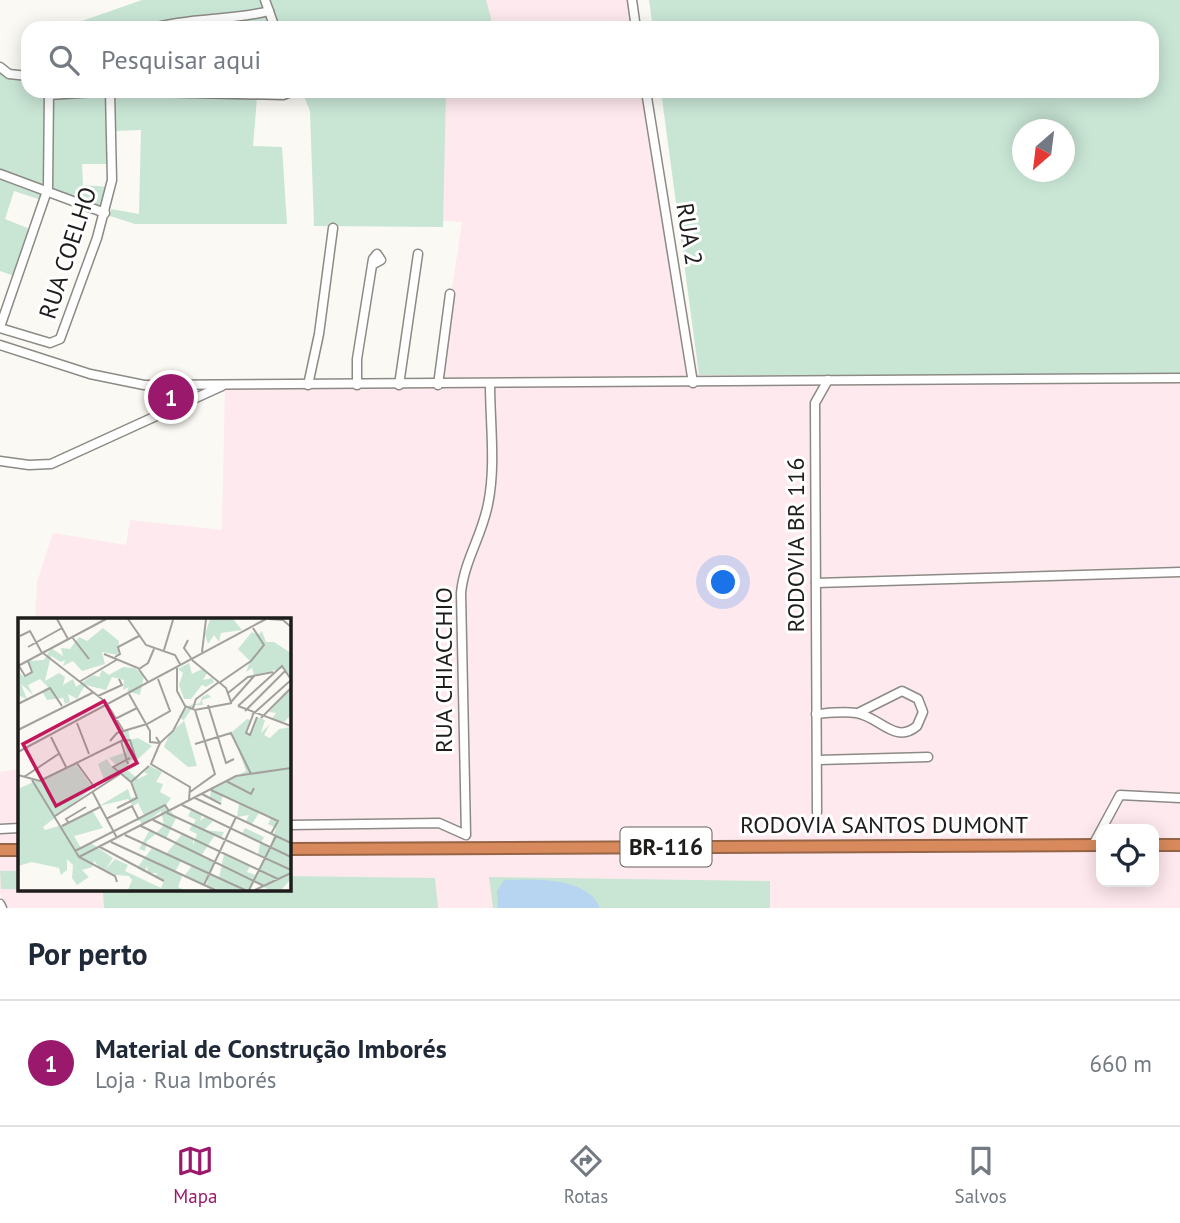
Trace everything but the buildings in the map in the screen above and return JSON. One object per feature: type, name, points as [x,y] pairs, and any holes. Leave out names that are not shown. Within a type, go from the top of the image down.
[{"type":"highway","name":"RODOVIA SANTOS DUMONT","points":[[290,849],[1096,845]]},
{"type":"highway","points":[[1159,845],[1180,845]]},
{"type":"highway","points":[[0,850],[18,850]]},
{"type":"street","points":[[265,0],[273,21]]},
{"type":"street","points":[[632,0],[635,21]]},
{"type":"street","points":[[183,21],[269,11]]},
{"type":"street","points":[[0,67],[9,74],[21,75]]},
{"type":"street","points":[[0,328],[47,192],[50,169],[49,98]]},
{"type":"street","name":"RUA COELHO","points":[[0,328],[50,343],[58,342],[105,213],[112,180],[110,98]]},
{"type":"street","name":"RUA 2","points":[[647,98],[693,383]]},
{"type":"street","points":[[0,174],[105,213]]},
{"type":"street","points":[[308,385],[319,334],[333,228]]},
{"type":"street","points":[[399,385],[418,254]]},
{"type":"street","points":[[357,385],[362,326],[372,265]]},
{"type":"street","points":[[438,385],[450,295]]},
{"type":"street","points":[[0,345],[90,374],[145,385],[1180,378]]},
{"type":"street","name":"RODOVIA BR 116","points":[[817,812],[815,403],[828,380]]},
{"type":"street","name":"RUA CHIACCHIO","points":[[290,825],[439,823],[466,835],[461,593],[464,569],[486,514],[490,495],[490,384]]},
{"type":"street","points":[[0,461],[30,465],[51,464],[225,385]]},
{"type":"street","points":[[816,583],[1180,572]]},
{"type":"street","points":[[816,713],[858,713],[899,691],[915,696],[923,709],[918,726],[903,734],[892,732],[858,713]]},
{"type":"street","points":[[818,760],[928,757]]},
{"type":"street","points":[[1106,824],[1120,794],[1180,798]]},
{"type":"street","points":[[0,829],[18,828]]},
{"type":"shaded area","points":[[475,0],[628,0],[632,21],[476,21]]},
{"type":"shaded area","points":[[436,98],[647,98],[699,375],[1180,367],[1180,908],[5,908],[0,893],[0,772],[18,769],[18,890],[290,890],[290,618],[35,618],[37,582],[53,533],[126,545],[130,520],[222,530],[225,385],[438,384],[462,222],[430,220]]},
{"type":"green space","points":[[142,0],[265,0],[272,21],[189,21],[225,14],[170,21],[82,21]]},
{"type":"green space","points":[[266,0],[486,0],[491,18],[491,21],[274,21]]},
{"type":"green space","points":[[649,0],[1180,0],[1180,378],[699,375],[662,98],[1159,98],[1159,21],[652,21]]},
{"type":"green space","points":[[0,67],[21,74],[21,98],[108,98],[107,164],[82,164],[83,185],[110,187],[105,213],[47,192],[44,201],[14,191],[5,219],[30,229],[14,276],[0,271]]},
{"type":"green space","points":[[115,98],[257,98],[253,146],[282,147],[287,224],[135,224],[110,216],[111,209],[139,214],[141,130],[115,131]]},
{"type":"green space","points":[[305,98],[446,98],[443,227],[314,226],[310,111]]},
{"type":"green space","points":[[0,871],[18,871],[18,890],[1,889]]},
{"type":"green space","points":[[290,876],[435,878],[438,908],[104,908],[103,892],[35,890],[290,890]]},
{"type":"green space","points":[[489,877],[770,881],[770,908],[493,908]]},
{"type":"water","points":[[504,880],[544,880],[572,885],[594,898],[600,908],[498,908],[497,891]]},
{"type":"place","name":"Material de Construção Imborés","points":[[171,397]]}]
